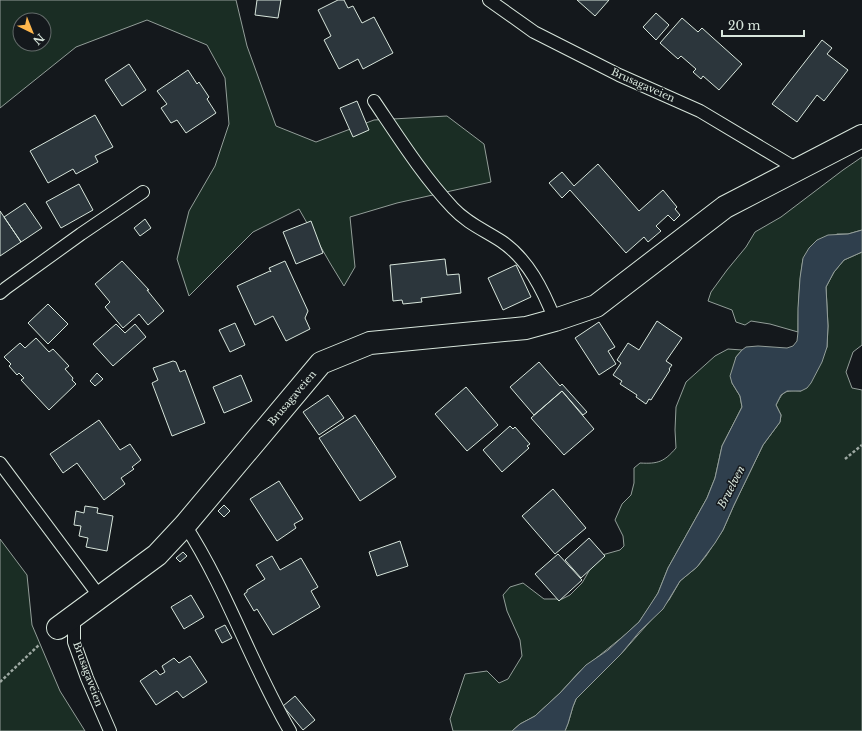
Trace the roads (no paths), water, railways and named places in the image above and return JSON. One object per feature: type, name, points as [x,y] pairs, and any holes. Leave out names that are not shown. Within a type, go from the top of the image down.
[{"type":"street","name":"Brusagaveien","points":[[66,622],[157,555],[185,525],[321,363],[370,343],[526,328],[596,306],[725,207],[862,136]]},
{"type":"lane","name":"Brusagaveien","points":[[489,0],[534,32],[619,75],[700,110],[798,169]]},
{"type":"lane","points":[[374,101],[422,171],[454,208],[471,224],[501,241],[524,262],[537,280],[555,320]]},
{"type":"lane","points":[[0,293],[81,234],[143,192]]},
{"type":"lane","points":[[0,462],[100,597]]},
{"type":"lane","points":[[185,525],[197,544],[226,599],[275,705],[290,731]]},
{"type":"lane","name":"Brusagaveien","points":[[66,622],[87,678],[110,731]]},
{"type":"water","name":"Bruelven","points":[[862,230],[862,252],[844,260],[834,272],[826,287],[828,326],[827,347],[822,362],[807,388],[801,391],[787,391],[781,395],[776,405],[781,415],[780,422],[763,445],[723,530],[715,543],[697,567],[680,581],[663,609],[640,631],[621,654],[576,699],[565,731],[512,731],[520,724],[535,716],[560,693],[586,665],[608,650],[639,622],[658,593],[668,568],[707,498],[715,478],[722,446],[742,407],[740,396],[732,383],[730,376],[736,357],[746,347],[758,346],[787,348],[793,346],[797,341],[800,278],[803,258],[809,248],[817,240],[828,235],[848,234]]}]
